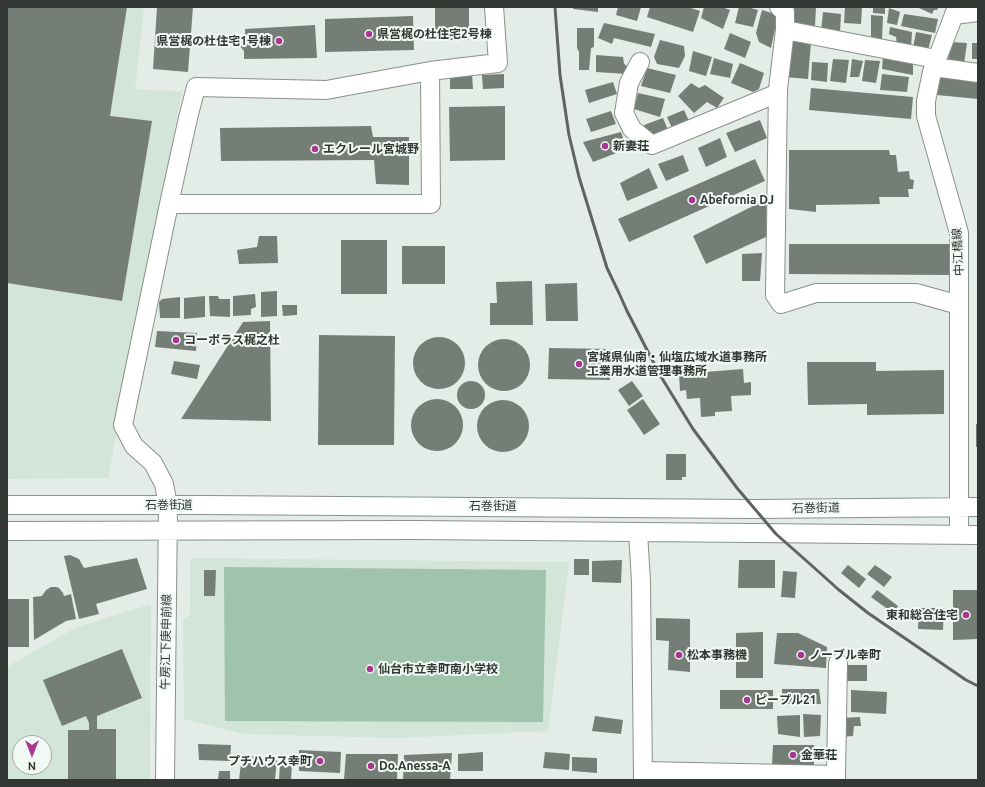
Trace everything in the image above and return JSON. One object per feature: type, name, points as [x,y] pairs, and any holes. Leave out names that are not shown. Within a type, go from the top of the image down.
[{"type":"street","points":[[169,204],[431,204],[430,71],[498,63],[494,7]]},
{"type":"street","points":[[779,7],[785,12],[785,30],[778,93],[775,296],[781,304],[816,293],[916,293],[960,305]]},
{"type":"street","points":[[955,11],[978,12]]},
{"type":"street","name":"中江橋線","points":[[955,11],[932,72],[926,101],[926,116],[959,233],[959,534]]},
{"type":"street","points":[[785,30],[978,73]]},
{"type":"street","points":[[640,62],[629,83],[624,113],[632,129],[652,145],[778,93]]},
{"type":"street","name":"午房江下庚申前線","points":[[165,780],[168,505],[164,484],[152,463],[134,446],[123,425],[169,204],[196,87],[326,90],[430,71]]},
{"type":"street","name":"石巻街道","points":[[7,505],[754,509],[978,507]]},
{"type":"street","name":"石巻街道","points":[[7,531],[422,530],[978,535]]},
{"type":"street","points":[[638,532],[641,582],[643,776],[836,778],[838,662]]},
{"type":"shaded area","points":[[7,7],[144,7],[135,89],[182,92],[108,478],[7,479]]},
{"type":"shaded area","name":"仙台市立幸町南小学校","points":[[194,558],[569,562],[548,731],[397,738],[243,734],[184,719],[183,619],[190,615],[190,561]]},
{"type":"shaded area","points":[[151,604],[150,780],[7,780],[7,667],[75,628]]},
{"type":"green space","name":"仙台市立幸町南小学校","points":[[224,567],[546,570],[543,722],[225,721]]},
{"type":"building","points":[[7,7],[127,7],[110,116],[152,121],[122,301],[7,283]]},
{"type":"building","points":[[157,7],[193,7],[188,72],[153,69]]},
{"type":"building","points":[[435,7],[469,7],[469,40],[435,40]]},
{"type":"building","points":[[573,7],[598,7],[598,12],[573,9]]},
{"type":"building","points":[[618,7],[641,7],[637,21],[616,15]]},
{"type":"building","points":[[650,7],[688,7],[700,11],[693,32],[647,17]]},
{"type":"building","points":[[704,7],[722,7],[730,10],[723,29],[701,18]]},
{"type":"building","points":[[739,7],[747,7],[758,10],[753,27],[735,23]]},
{"type":"building","points":[[792,7],[816,7],[815,26],[791,25]]},
{"type":"building","points":[[845,7],[862,7],[861,24],[844,23]]},
{"type":"building","points":[[873,7],[885,7],[885,14],[873,13]]},
{"type":"building","points":[[917,7],[939,7],[937,10],[934,10],[932,14]]},
{"type":"building","points":[[889,8],[900,12],[897,25],[887,23]]},
{"type":"building","points":[[762,10],[778,15],[771,48],[759,42],[756,33]]},
{"type":"building","points":[[823,12],[841,14],[840,33],[821,31]]},
{"type":"building","points":[[904,14],[938,19],[935,33],[901,26]]},
{"type":"building","points":[[871,15],[883,16],[882,40],[871,37]]},
{"type":"building","name":"県営梶の杜住宅2号棟","points":[[413,16],[414,50],[325,52],[325,19]]},
{"type":"building","points":[[604,23],[655,34],[651,47],[614,38],[612,44],[598,38]]},
{"type":"building","name":"県営梶の杜住宅1号棟","points":[[315,25],[317,58],[244,59],[244,51],[239,45],[245,38],[245,29]]},
{"type":"building","points":[[890,27],[912,32],[911,48],[897,45],[896,37],[889,34]]},
{"type":"building","points":[[577,28],[594,28],[594,47],[591,48],[589,70],[579,70]]},
{"type":"building","points":[[916,32],[932,35],[928,50],[913,48]]},
{"type":"building","points":[[730,33],[751,42],[745,58],[724,49]]},
{"type":"building","points":[[660,40],[684,46],[685,56],[679,68],[657,64],[654,57]]},
{"type":"building","points":[[787,40],[811,42],[808,79],[784,77]]},
{"type":"building","points":[[950,42],[967,43],[964,64],[948,61]]},
{"type":"building","points":[[972,43],[978,43],[978,59],[972,59]]},
{"type":"building","points":[[693,51],[712,57],[706,76],[689,71]]},
{"type":"building","points":[[596,55],[623,57],[624,64],[627,66],[627,74],[596,72]]},
{"type":"building","points":[[883,57],[913,61],[913,75],[882,69]]},
{"type":"building","points":[[714,58],[733,64],[730,78],[710,74]]},
{"type":"building","points":[[833,59],[849,60],[846,83],[830,81]]},
{"type":"building","points":[[852,59],[863,61],[859,77],[850,77]]},
{"type":"building","points":[[865,60],[880,61],[876,83],[862,81]]},
{"type":"building","points":[[812,62],[828,63],[827,82],[811,80]]},
{"type":"building","points":[[740,63],[764,73],[759,89],[753,92],[731,83]]},
{"type":"building","points":[[647,68],[676,75],[670,93],[641,86]]},
{"type":"building","points":[[472,74],[473,89],[450,89],[450,75]]},
{"type":"building","points":[[504,74],[504,88],[483,89],[482,75]]},
{"type":"building","points":[[882,74],[909,77],[907,92],[880,90]]},
{"type":"building","points":[[939,74],[975,79],[978,82],[978,99],[937,95]]},
{"type":"building","points":[[613,82],[617,94],[589,103],[585,90]]},
{"type":"building","points":[[691,83],[699,88],[705,85],[724,98],[717,108],[707,102],[694,113],[678,96]]},
{"type":"building","points":[[811,88],[913,97],[911,119],[809,110]]},
{"type":"building","points":[[638,93],[665,99],[660,117],[634,109]]},
{"type":"building","points":[[505,106],[505,160],[450,161],[449,107]]},
{"type":"building","points":[[684,110],[689,121],[672,128],[667,117]]},
{"type":"building","points":[[611,111],[616,124],[591,132],[586,119]]},
{"type":"building","points":[[663,118],[668,130],[649,137],[644,125]]},
{"type":"building","points":[[760,120],[767,138],[735,152],[726,133]]},
{"type":"building","name":"エクレール宮城野","points":[[371,126],[373,137],[409,137],[409,185],[376,184],[374,160],[221,161],[220,128]]},
{"type":"building","name":"新妻荘","points":[[621,132],[627,149],[593,162],[583,142]]},
{"type":"building","points":[[720,138],[727,157],[706,167],[698,148]]},
{"type":"building","points":[[789,150],[889,150],[890,155],[896,155],[898,172],[909,171],[910,179],[914,180],[913,189],[908,189],[909,197],[879,197],[880,204],[816,205],[816,212],[789,209]]},
{"type":"building","points":[[683,155],[689,171],[666,181],[658,164]]},
{"type":"building","name":"Abefornia DJ","points":[[755,159],[765,181],[629,242],[618,219]]},
{"type":"building","points":[[649,168],[658,188],[627,201],[620,183]]},
{"type":"building","points":[[767,199],[766,237],[706,264],[693,236]]},
{"type":"building","points":[[259,236],[277,236],[278,263],[239,264],[237,250],[257,247]]},
{"type":"building","points":[[341,240],[387,240],[387,294],[341,294]]},
{"type":"building","points":[[789,244],[949,244],[949,275],[789,274]]},
{"type":"building","points":[[402,246],[445,246],[445,284],[402,284]]},
{"type":"building","points":[[762,253],[760,281],[742,281],[742,254]]},
{"type":"building","points":[[532,281],[533,325],[490,325],[490,303],[497,303],[496,282]]},
{"type":"building","points":[[577,283],[578,321],[546,321],[545,284]]},
{"type":"building","points":[[277,291],[277,316],[261,317],[261,292]]},
{"type":"building","points":[[255,294],[256,307],[251,309],[251,315],[233,316],[233,296]]},
{"type":"building","points":[[205,296],[205,317],[184,319],[184,298]]},
{"type":"building","points":[[209,296],[218,296],[219,299],[230,299],[230,317],[210,316]]},
{"type":"building","points":[[180,297],[180,318],[160,318],[159,302],[162,299]]},
{"type":"building","points":[[282,305],[297,305],[297,315],[283,316]]},
{"type":"building","points":[[270,321],[271,421],[181,419],[243,322]]},
{"type":"building","name":"コーポラス梶之杜","points":[[157,331],[197,333],[196,351],[155,347]]},
{"type":"building","points":[[319,335],[395,336],[394,445],[318,445]]},
{"type":"building","points":[[434,337],[444,337],[458,344],[465,358],[465,368],[458,382],[444,389],[434,389],[424,385],[417,378],[413,368],[413,358],[417,348],[424,341]]},
{"type":"building","points":[[499,339],[509,339],[523,346],[530,360],[530,370],[523,384],[509,391],[499,391],[489,387],[482,380],[478,370],[478,360],[482,350],[489,343]]},
{"type":"building","points":[[978,347],[978,370],[977,370]]},
{"type":"building","name":"宮城県仙南・仙塩広域水道事務所 工業用水道管理事務所","points":[[549,348],[611,349],[610,380],[548,379]]},
{"type":"building","points":[[174,361],[200,365],[197,379],[171,374]]},
{"type":"building","points":[[807,362],[876,362],[876,371],[944,370],[944,414],[867,415],[867,404],[808,405]]},
{"type":"building","points":[[743,369],[744,383],[751,382],[751,395],[731,396],[732,411],[715,412],[715,416],[701,417],[700,398],[687,399],[686,390],[680,391],[679,374]]},
{"type":"building","points":[[471,381],[481,385],[485,395],[481,405],[471,409],[461,405],[457,395],[461,385]]},
{"type":"building","points":[[632,381],[643,396],[629,406],[618,390]]},
{"type":"building","points":[[432,399],[442,399],[456,406],[463,420],[463,430],[456,444],[442,451],[432,451],[422,447],[415,440],[411,430],[411,420],[415,410],[422,403]]},
{"type":"building","points":[[643,399],[660,424],[644,435],[627,410]]},
{"type":"building","points":[[498,400],[508,400],[522,407],[529,421],[529,431],[522,445],[508,452],[498,452],[488,448],[481,441],[477,431],[477,421],[481,411],[488,404]]},
{"type":"building","points":[[976,424],[978,424],[978,447],[976,447]]},
{"type":"building","points":[[666,454],[686,454],[686,477],[682,477],[682,480],[666,480]]},
{"type":"building","points":[[70,555],[79,559],[84,568],[137,558],[147,589],[96,604],[99,614],[79,619],[64,556]]},
{"type":"building","points":[[574,559],[589,559],[589,575],[574,575]]},
{"type":"building","points":[[622,560],[621,583],[592,582],[592,561]]},
{"type":"building","points":[[739,560],[775,560],[775,588],[738,588]]},
{"type":"building","points":[[848,565],[866,579],[859,588],[841,573]]},
{"type":"building","points":[[875,565],[892,577],[884,587],[867,574]]},
{"type":"building","points":[[204,570],[216,570],[215,596],[204,596]]},
{"type":"building","points":[[783,571],[797,572],[795,598],[781,597]]},
{"type":"building","points":[[51,587],[59,588],[64,596],[71,594],[76,619],[66,621],[34,640],[33,597],[42,596],[46,590]]},
{"type":"building","points":[[877,590],[898,606],[893,613],[871,597]]},
{"type":"building","name":"東和総合住宅","points":[[953,590],[978,590],[978,639],[953,640]]},
{"type":"building","points":[[7,599],[29,599],[29,647],[7,647]]},
{"type":"building","points":[[919,608],[944,608],[943,630],[918,629]]},
{"type":"building","name":"松本事務機","points":[[656,618],[690,619],[690,672],[668,670],[669,641],[656,640]]},
{"type":"building","points":[[763,632],[763,678],[736,678],[736,633]]},
{"type":"building","name":"ノーブル幸町","points":[[777,633],[798,633],[827,647],[826,668],[774,664]]},
{"type":"building","points":[[122,649],[142,698],[97,716],[97,729],[116,729],[116,780],[68,780],[68,730],[89,730],[89,723],[86,716],[62,726],[43,680]]},
{"type":"building","points":[[843,665],[867,665],[867,681],[843,681]]},
{"type":"building","points":[[782,689],[819,689],[821,704],[782,704]]},
{"type":"building","name":"ピープル21","points":[[720,690],[773,690],[773,709],[720,709]]},
{"type":"building","points":[[851,690],[887,692],[886,714],[851,712]]},
{"type":"building","points":[[803,714],[821,715],[820,736],[804,737]]},
{"type":"building","points":[[800,715],[800,737],[778,734],[777,716]]},
{"type":"building","points":[[595,716],[623,720],[621,734],[592,731]]},
{"type":"building","points":[[860,717],[861,726],[854,726],[853,736],[841,737],[841,718]]},
{"type":"building","points":[[198,744],[231,745],[230,761],[199,760]]},
{"type":"building","name":"金華荘","points":[[773,745],[814,745],[814,766],[772,765]]},
{"type":"building","name":"プチハウス幸町","points":[[299,750],[341,752],[340,773],[299,771]]},
{"type":"building","points":[[483,752],[483,771],[458,771],[458,754]]},
{"type":"building","points":[[545,752],[570,754],[569,770],[543,768]]},
{"type":"building","points":[[452,753],[450,780],[403,780],[404,755]]},
{"type":"building","name":"Do.Anessa-A","points":[[346,754],[398,754],[397,780],[344,779]]},
{"type":"building","points":[[242,755],[277,760],[275,780],[239,780]]},
{"type":"building","points":[[572,757],[597,758],[597,773],[572,771]]},
{"type":"building","points":[[280,762],[292,763],[291,780],[279,780]]},
{"type":"building","points":[[219,771],[230,771],[230,780],[218,780]]},
{"type":"railway","points":[[555,7],[560,75],[569,135],[579,177],[607,268],[660,375],[693,429],[737,488],[776,534],[839,590],[868,613],[966,680],[978,686]]},
{"type":"place","name":"県営梶の杜住宅2号棟","points":[[369,34]]},
{"type":"place","name":"県営梶の杜住宅1号棟","points":[[279,41]]},
{"type":"place","name":"新妻荘","points":[[605,146]]},
{"type":"place","name":"エクレール宮城野","points":[[315,149]]},
{"type":"place","name":"Abefornia DJ","points":[[692,200]]},
{"type":"place","name":"コーポラス梶之杜","points":[[176,340]]},
{"type":"place","name":"宮城県仙南・仙塩広域水道事務所 工業用水道管理事務所","points":[[579,364]]},
{"type":"place","name":"東和総合住宅","points":[[966,615]]},
{"type":"place","name":"松本事務機","points":[[679,655]]},
{"type":"place","name":"ノーブル幸町","points":[[801,655]]},
{"type":"place","name":"仙台市立幸町南小学校","points":[[370,669]]},
{"type":"place","name":"ピープル21","points":[[747,700]]},
{"type":"place","name":"金華荘","points":[[793,755]]},
{"type":"place","name":"プチハウス幸町","points":[[320,761]]},
{"type":"place","name":"Do.Anessa-A","points":[[371,766]]}]
